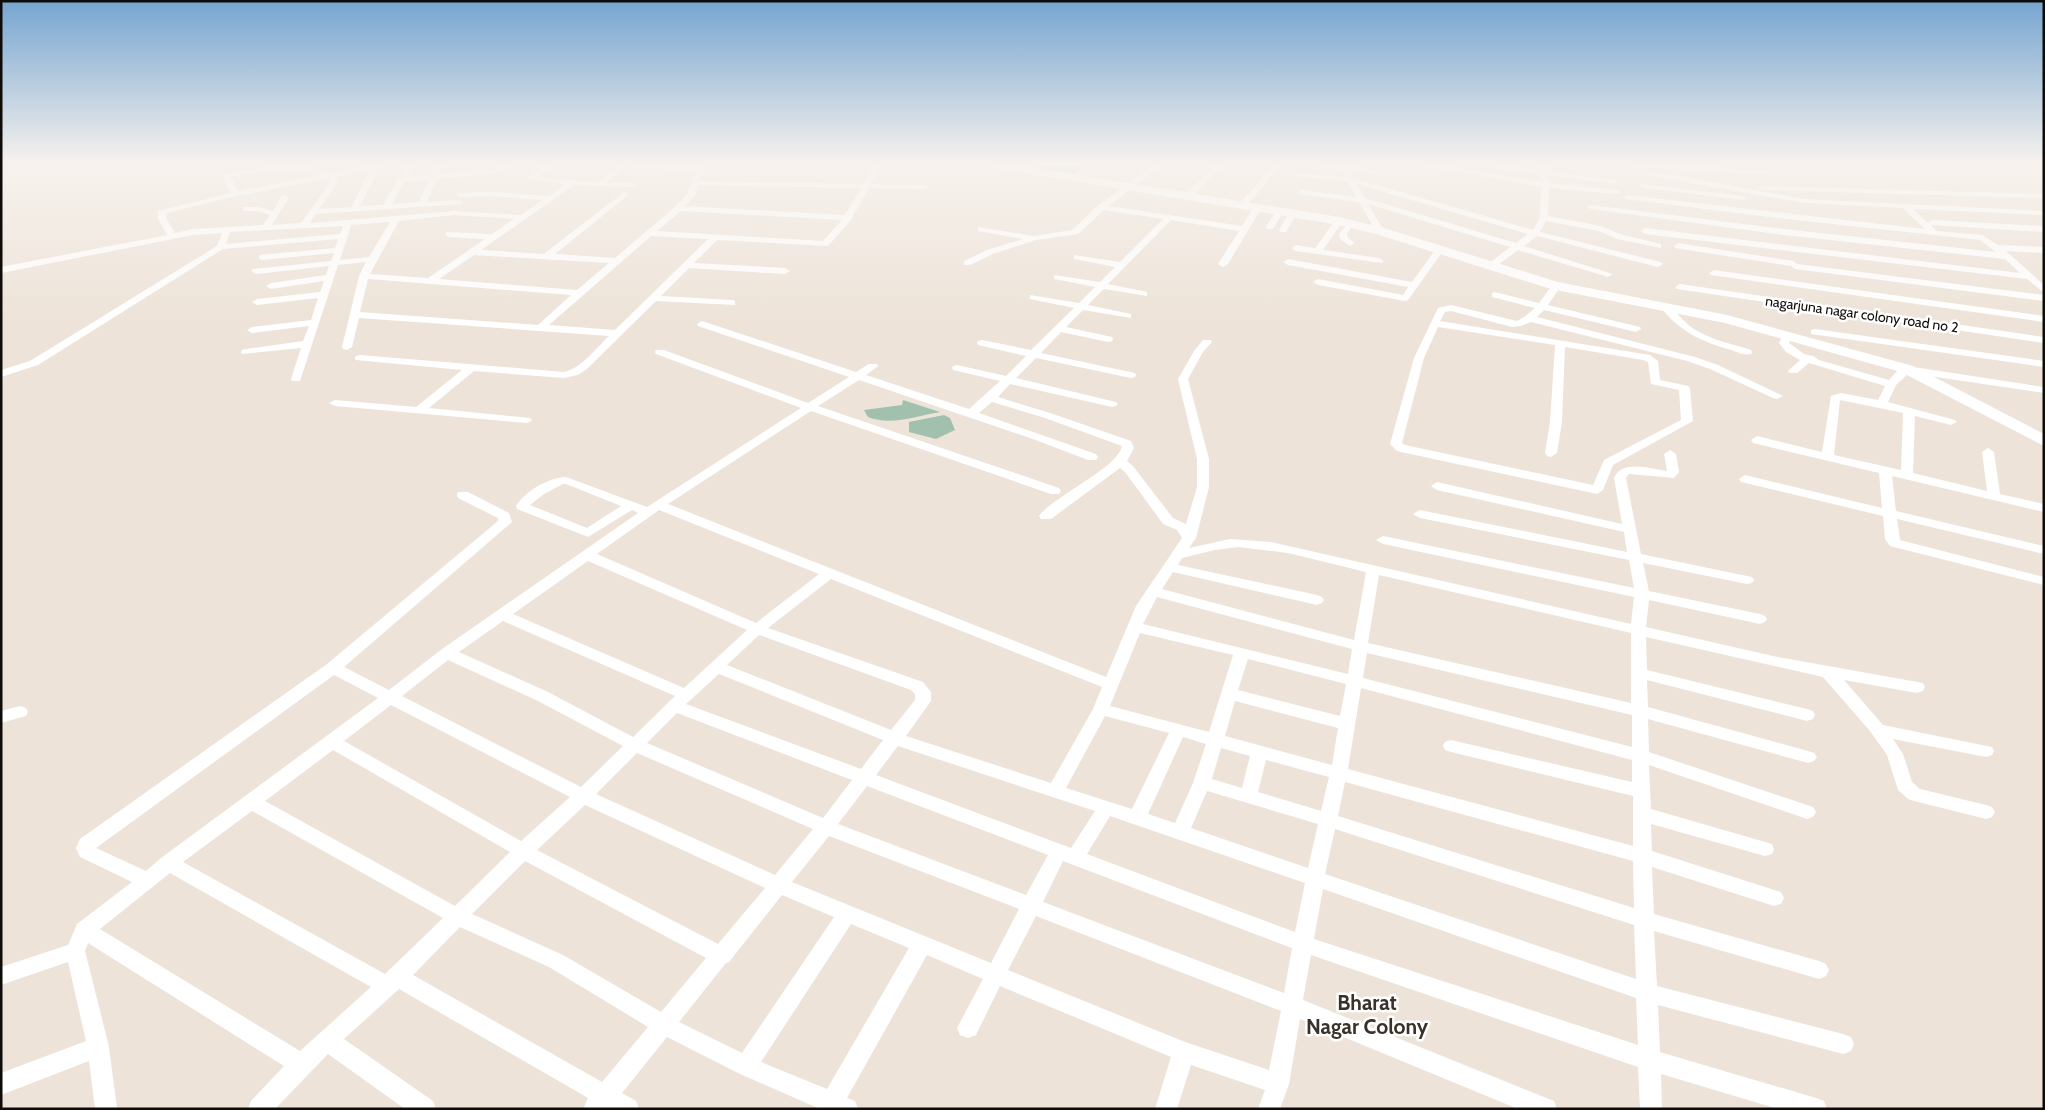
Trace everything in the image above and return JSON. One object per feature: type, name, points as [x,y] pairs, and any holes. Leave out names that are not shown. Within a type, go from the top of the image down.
[{"type":"street","points":[[162,217],[172,236]]},
{"type":"street","points":[[266,228],[273,217]]},
{"type":"street","points":[[303,226],[310,217]]},
{"type":"street","points":[[1,270],[193,232],[348,223],[417,217]]},
{"type":"street","points":[[505,217],[521,218]]},
{"type":"street","points":[[546,257],[596,217]]},
{"type":"street","points":[[540,328],[578,293],[668,217]]},
{"type":"street","points":[[828,217],[848,218]]},
{"type":"street","points":[[967,263],[990,252],[1035,238],[1075,232],[1091,217]]},
{"type":"street","points":[[1161,217],[1244,229]]},
{"type":"street","points":[[1223,264],[1252,217]]},
{"type":"street","points":[[1270,227],[1282,217]]},
{"type":"street","points":[[1283,230],[1286,217]]},
{"type":"street","points":[[1315,217],[1380,231],[1556,286],[1727,319],[1787,336],[1811,324],[2044,364]]},
{"type":"street","points":[[1372,217],[1380,231]]},
{"type":"street","points":[[1420,217],[1608,274]]},
{"type":"street","points":[[1481,217],[1658,264]]},
{"type":"street","points":[[1667,217],[1784,232],[2007,256]]},
{"type":"street","points":[[1777,217],[1784,232],[1811,324],[1907,369],[2044,441]]},
{"type":"street","points":[[1789,217],[1982,238],[2007,256],[2044,290]]},
{"type":"street","points":[[1868,217],[1878,226]]},
{"type":"street","points":[[1916,217],[1933,232]]},
{"type":"street","points":[[429,282],[521,218]]},
{"type":"street","points":[[648,233],[825,244],[848,218]]},
{"type":"street","points":[[970,414],[1008,381],[1168,218]]},
{"type":"street","points":[[1491,266],[1535,232],[1544,218],[1601,229],[1620,237],[1658,246]]},
{"type":"street","points":[[348,347],[364,276],[396,219]]},
{"type":"street","points":[[1345,222],[1342,237],[1350,243]]},
{"type":"street","points":[[1317,251],[1345,222]]},
{"type":"street","points":[[296,379],[348,223]]},
{"type":"street","points":[[1923,223],[2044,229]]},
{"type":"street","points":[[982,229],[1035,238]]},
{"type":"street","points":[[221,247],[228,230]]},
{"type":"street","points":[[1645,231],[1788,250],[2044,278]]},
{"type":"street","points":[[449,234],[493,237]]},
{"type":"street","points":[[1,374],[34,363],[221,247],[344,236]]},
{"type":"street","points":[[360,358],[564,375],[574,373],[583,367],[714,238]]},
{"type":"street","points":[[1678,246],[1794,265],[2044,298]]},
{"type":"street","points":[[1296,248],[1379,261]]},
{"type":"street","points":[[1997,248],[2044,250]]},
{"type":"street","points":[[262,257],[339,250]]},
{"type":"street","points":[[1318,282],[1405,298],[1439,251]]},
{"type":"street","points":[[471,252],[617,261]]},
{"type":"street","points":[[1077,257],[1121,265]]},
{"type":"street","points":[[256,271],[372,259]]},
{"type":"street","points":[[1288,262],[1415,285]]},
{"type":"street","points":[[688,265],[785,271]]},
{"type":"street","points":[[1714,273],[2044,319]]},
{"type":"street","points":[[364,276],[578,293]]},
{"type":"street","points":[[270,286],[330,277]]},
{"type":"street","points":[[1057,277],[1144,294]]},
{"type":"street","points":[[1434,323],[1560,342],[1651,359],[1653,361],[1655,382],[1684,388],[1687,421],[1608,463],[1597,490],[1397,447],[1396,444],[1404,423],[1418,363],[1434,323],[1440,310],[1446,308],[1517,324],[1529,318],[1556,286]]},
{"type":"street","name":"nagarjuna nagar colony road no 2","points":[[1680,287],[1811,324],[2044,340]]},
{"type":"street","points":[[257,302],[325,294]]},
{"type":"street","points":[[1495,295],[1636,329]]},
{"type":"street","points":[[1033,297],[1128,316]]},
{"type":"street","points":[[654,298],[732,303]]},
{"type":"street","points":[[1652,303],[1696,336],[1747,352]]},
{"type":"street","points":[[355,315],[616,333]]},
{"type":"street","points":[[1529,318],[1691,359],[1777,396]]},
{"type":"street","points":[[252,330],[315,322]]},
{"type":"street","points":[[702,324],[1092,457]]},
{"type":"street","points":[[1059,329],[1108,339]]},
{"type":"street","points":[[1787,336],[1784,346],[1809,358],[1841,372],[1890,384]]},
{"type":"street","points":[[1055,791],[1101,709],[1143,606],[1189,538],[1203,487],[1203,459],[1183,379],[1199,351],[1207,342]]},
{"type":"street","points":[[1551,453],[1556,422],[1560,342]]},
{"type":"street","points":[[982,343],[1131,374]]},
{"type":"street","points":[[246,352],[308,344]]},
{"type":"street","points":[[660,352],[809,407],[1055,491]]},
{"type":"street","points":[[1794,371],[1809,358]]},
{"type":"street","points":[[106,1109],[98,1046],[75,951],[84,930],[148,881],[168,863],[332,742],[448,652],[653,509],[873,366]]},
{"type":"street","points":[[418,411],[472,367]]},
{"type":"street","points":[[957,368],[1112,404]]},
{"type":"street","points":[[1882,404],[1890,384],[1907,369],[2040,390],[2044,399]]},
{"type":"street","points":[[1828,456],[1835,398],[1841,396],[1882,404],[1951,422]]},
{"type":"street","points":[[990,398],[1127,444],[1128,448],[1120,462],[1046,516]]},
{"type":"street","points":[[336,403],[526,420]]},
{"type":"street","points":[[1907,474],[1909,411]]},
{"type":"street","points":[[1757,440],[2044,508]]},
{"type":"street","points":[[1988,452],[1994,496]]},
{"type":"street","points":[[1651,1109],[1644,920],[1638,630],[1642,594],[1620,478],[1622,473],[1627,470],[1670,475],[1673,472],[1670,454]]},
{"type":"street","points":[[1120,462],[1129,469],[1168,521],[1182,527],[1189,538]]},
{"type":"street","points":[[1885,469],[1892,539],[1896,543],[2044,581]]},
{"type":"street","points":[[1745,479],[2044,550]]},
{"type":"street","points":[[631,505],[588,533],[522,506],[553,485],[566,480],[631,505],[653,509],[829,573],[1110,685]]},
{"type":"street","points":[[1437,486],[1631,530]]},
{"type":"street","points":[[148,881],[87,852],[84,848],[95,838],[333,668],[505,522],[504,516],[463,495]]},
{"type":"street","points":[[1420,514],[1747,580]]},
{"type":"street","points":[[1383,540],[1760,619]]},
{"type":"street","points":[[1178,555],[1225,544],[1251,544],[1294,551],[1773,661],[1916,687]]},
{"type":"street","points":[[587,555],[757,629],[916,686],[923,692],[923,701],[866,777],[722,956],[599,1103]]},
{"type":"street","points":[[1168,567],[1317,600]]},
{"type":"street","points":[[1269,1109],[1278,1084],[1315,878],[1329,820],[1355,681],[1359,646],[1373,569]]},
{"type":"street","points":[[259,1109],[301,1064],[392,981],[523,851],[583,796],[681,700],[757,629],[829,573]]},
{"type":"street","points":[[1152,591],[1359,646],[1641,711],[1808,758]]},
{"type":"street","points":[[502,615],[681,700],[866,777],[1304,944],[1650,1060],[1816,1109]]},
{"type":"street","points":[[1135,627],[1242,652],[1642,756],[1807,812]]},
{"type":"street","points":[[448,652],[542,696],[635,745],[826,827],[1030,907],[1293,1006],[1546,1109]]},
{"type":"street","points":[[1180,832],[1202,783],[1242,652]]},
{"type":"street","points":[[717,667],[894,738],[1180,832],[1648,993],[1843,1044]]},
{"type":"street","points":[[333,668],[583,796],[778,886],[1184,1052],[1278,1084]]},
{"type":"street","points":[[1822,670],[1878,730],[1894,754],[1907,790],[1914,794],[1986,812]]},
{"type":"street","points":[[1639,673],[1808,715]]},
{"type":"street","points":[[1230,694],[1347,724]]},
{"type":"street","points":[[1101,709],[1643,856],[1774,898]]},
{"type":"street","points":[[1,717],[20,712]]},
{"type":"street","points":[[1878,730],[1986,751]]},
{"type":"street","points":[[1137,818],[1178,731]]},
{"type":"street","points":[[332,742],[523,851],[722,956]]},
{"type":"street","points":[[1451,746],[1642,791]]},
{"type":"street","points":[[1248,797],[1259,752]]},
{"type":"street","points":[[1202,783],[1329,820],[1644,920],[1819,970]]},
{"type":"street","points":[[250,801],[458,917],[556,961],[664,1025],[746,1066],[839,1106],[922,945]]},
{"type":"street","points":[[968,1028],[1030,907],[1067,854],[1106,808]]},
{"type":"street","points":[[1642,814],[1765,849]]},
{"type":"street","points":[[168,863],[392,981],[599,1103],[628,1109]]},
{"type":"street","points":[[746,1066],[847,914]]},
{"type":"street","points":[[84,930],[301,1064]]},
{"type":"street","points":[[1,976],[75,951]]},
{"type":"street","points":[[327,1040],[358,1064],[425,1109]]},
{"type":"street","points":[[1,1084],[98,1046]]},
{"type":"street","points":[[1166,1109],[1184,1052]]},
{"type":"green space","points":[[903,400],[940,412],[886,421],[868,417],[864,410],[902,405]]},
{"type":"green space","points":[[944,415],[950,418],[955,430],[936,439],[909,432],[909,422]]},
{"type":"district","name":"Bharat Nagar Colony","points":[[1367,1015]]}]
